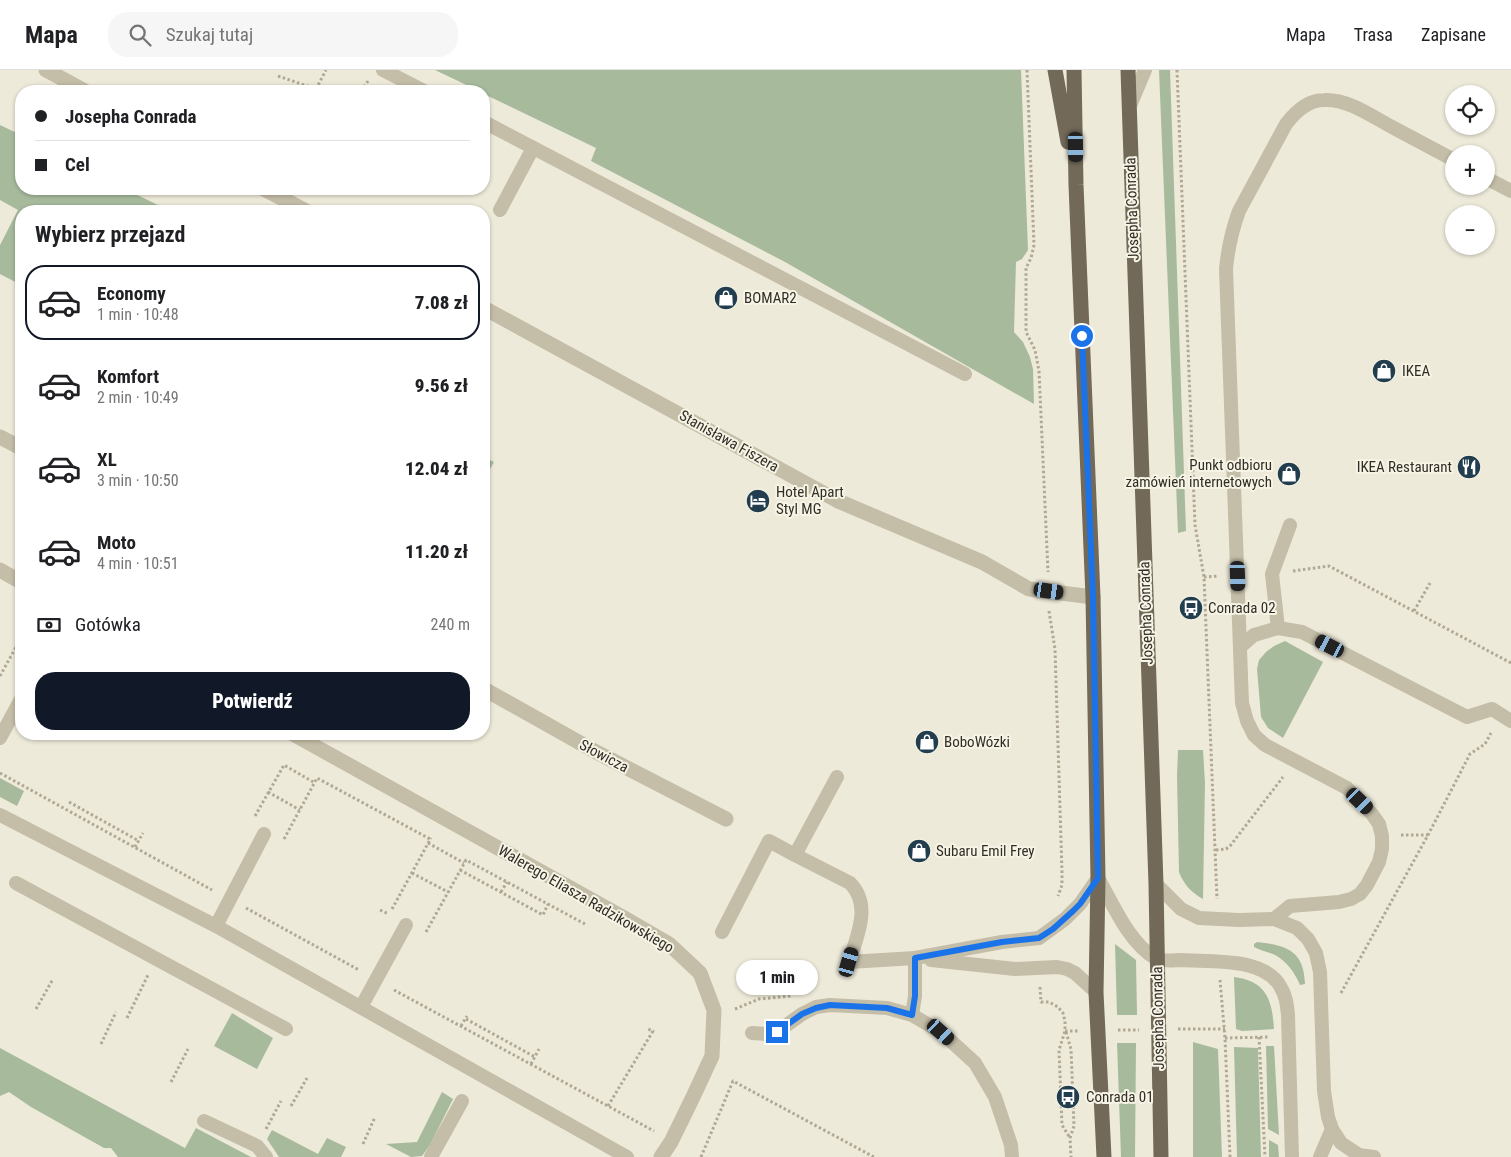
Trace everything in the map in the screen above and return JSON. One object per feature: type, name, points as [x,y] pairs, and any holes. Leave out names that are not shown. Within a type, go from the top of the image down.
[{"type":"main road","points":[[1055,70],[1076,185]]},
{"type":"main road","points":[[1074,70],[1076,185],[1093,597],[1098,878],[1096,992],[1104,1157]]},
{"type":"main road","name":"Josepha Conrada","points":[[1128,70],[1156,884],[1161,1157]]},
{"type":"street","points":[[46,70],[74,85]]},
{"type":"street","points":[[275,195],[295,205]]},
{"type":"street","name":"Stanisława Fiszera","points":[[490,311],[838,501],[982,562],[1028,589],[1093,597]]},
{"type":"street","points":[[0,437],[15,445]]},
{"type":"street","points":[[0,570],[15,579]]},
{"type":"street","name":"Słowicza","points":[[490,692],[554,729],[726,819]]},
{"type":"street","name":"Walerego Eliasza Radzikowskiego","points":[[304,740],[669,944],[700,973],[714,1010],[712,1056],[671,1142],[661,1157]]},
{"type":"lane","points":[[383,70],[412,85]]},
{"type":"lane","points":[[1129,109],[1145,70]]},
{"type":"lane","points":[[1274,919],[1290,906],[1340,902],[1360,894],[1368,885],[1380,862],[1382,836],[1379,824],[1372,814],[1347,788],[1265,745],[1254,735],[1247,721],[1242,703],[1226,268],[1228,246],[1239,211],[1286,124],[1303,106],[1323,100],[1334,100],[1353,106],[1445,155]]},
{"type":"lane","points":[[490,125],[965,374]]},
{"type":"lane","points":[[500,210],[533,148]]},
{"type":"lane","points":[[1495,183],[1511,191]]},
{"type":"lane","points":[[1278,628],[1272,574],[1290,525]]},
{"type":"lane","points":[[1240,647],[1254,635],[1278,628],[1302,632],[1467,718],[1492,709],[1511,721]]},
{"type":"lane","points":[[0,738],[15,710]]},
{"type":"lane","points":[[795,855],[837,777]]},
{"type":"lane","points":[[0,815],[219,921],[364,1002],[627,1157]]},
{"type":"lane","points":[[219,921],[264,834]]},
{"type":"lane","points":[[722,932],[769,841],[850,884],[857,890],[862,909],[861,919],[849,962],[915,958],[1002,942],[1039,938],[1065,919],[1075,909],[1098,878],[1126,929],[1144,950],[1157,959],[1243,964],[1263,969],[1280,984],[1286,1000],[1288,1015],[1292,1157]]},
{"type":"lane","points":[[16,883],[286,1029]]},
{"type":"lane","points":[[1156,884],[1181,909],[1199,918],[1274,919],[1297,928],[1308,939],[1316,953],[1320,972],[1325,1105],[1332,1129],[1341,1142],[1353,1152],[1359,1155],[1374,1157]]},
{"type":"lane","points":[[364,1002],[406,925]]},
{"type":"lane","points":[[915,958],[1015,969],[1057,967],[1076,973],[1096,992]]},
{"type":"lane","points":[[912,1015],[915,996],[915,958]]},
{"type":"lane","points":[[752,1033],[767,1034],[777,1032],[802,1014],[830,1005],[887,1008],[912,1015],[941,1032],[975,1062],[995,1097],[1011,1144],[1012,1157]]},
{"type":"lane","points":[[430,1157],[462,1101]]},
{"type":"lane","points":[[204,1121],[261,1152]]},
{"type":"lane","points":[[1320,1157],[1332,1129]]},
{"type":"path","points":[[318,85],[326,70]]},
{"type":"path","points":[[1027,70],[1034,245],[1026,268],[1026,332],[1035,350],[1039,371],[1049,611],[1055,649],[1062,872],[1062,884],[1056,901]]},
{"type":"path","points":[[1177,70],[1195,524],[1204,576],[1217,902]]},
{"type":"path","points":[[278,76],[304,85]]},
{"type":"path","points":[[1288,572],[1329,566],[1511,663]]},
{"type":"path","points":[[1204,576],[1216,576]]},
{"type":"path","points":[[1414,611],[1430,583]]},
{"type":"path","points":[[0,676],[15,649]]},
{"type":"path","points":[[1339,998],[1470,754],[1485,744],[1491,733]]},
{"type":"path","points":[[0,773],[213,890],[205,905],[219,921],[237,924],[246,908],[360,970],[350,987],[364,1002],[385,1006],[395,989],[671,1142]]},
{"type":"path","points":[[1216,850],[1226,850],[1230,846],[1283,776]]},
{"type":"path","points":[[282,842],[317,778],[430,839]]},
{"type":"path","points":[[268,792],[300,810]]},
{"type":"path","points":[[66,808],[70,801],[139,841]]},
{"type":"path","points":[[116,836],[120,830]]},
{"type":"path","points":[[385,922],[434,831]]},
{"type":"path","points":[[135,847],[143,832]]},
{"type":"path","points":[[1395,835],[1428,835]]},
{"type":"path","points":[[428,843],[464,863]]},
{"type":"path","points":[[426,933],[466,860],[585,924]]},
{"type":"path","points":[[460,870],[543,915],[548,904]]},
{"type":"path","points":[[412,873],[448,892]]},
{"type":"path","points":[[501,892],[507,882]]},
{"type":"path","points":[[380,910],[390,914]]},
{"type":"path","points":[[127,1018],[156,959]]},
{"type":"path","points":[[1220,978],[1225,1029],[1230,1157]]},
{"type":"path","points":[[36,1009],[53,979]]},
{"type":"path","points":[[1040,988],[1041,1002],[1049,1002],[1058,1007],[1063,1013],[1065,1021],[1065,1031],[1059,1050],[1062,1125],[1070,1138]]},
{"type":"path","points":[[714,1017],[759,999],[806,995],[824,1006]]},
{"type":"path","points":[[101,1044],[116,1012]]},
{"type":"path","points":[[461,1026],[466,1017],[535,1057]]},
{"type":"path","points":[[608,1106],[653,1031],[648,1029]]},
{"type":"path","points":[[1192,1029],[1225,1029]]},
{"type":"path","points":[[1116,1030],[1137,1030]]},
{"type":"path","points":[[1065,1031],[1074,1031]]},
{"type":"path","points":[[1065,1031],[1071,1049],[1074,1126],[1070,1138],[1071,1157]]},
{"type":"path","points":[[1259,1037],[1265,1157]]},
{"type":"path","points":[[1225,1038],[1278,1037]]},
{"type":"path","points":[[171,1082],[188,1049]]},
{"type":"path","points":[[531,1064],[540,1049]]},
{"type":"path","points":[[291,1106],[307,1078]]},
{"type":"path","points":[[702,1157],[733,1081],[874,1157]]},
{"type":"path","points":[[261,1152],[281,1101]]},
{"type":"path","points":[[363,1144],[375,1117]]},
{"type":"green space","points":[[435,70],[1021,70],[1028,250],[1022,259],[1016,262],[1014,332],[1023,342],[1030,357],[1033,369],[1034,404],[785,262],[591,161],[596,148],[490,97],[490,85],[466,85]]},
{"type":"green space","points":[[1159,70],[1170,70],[1186,531],[1178,533]]},
{"type":"green space","points":[[0,125],[15,132],[15,195],[137,195],[158,205],[15,205],[15,208],[0,200]]},
{"type":"green space","points":[[15,216],[15,282],[0,274],[0,245]]},
{"type":"green space","points":[[490,460],[494,462],[490,469]]},
{"type":"green space","points":[[1285,641],[1323,662],[1283,738],[1268,728],[1261,717],[1257,669],[1259,660],[1266,652]]},
{"type":"green space","points":[[1178,750],[1203,750],[1205,783],[1203,899],[1189,888],[1179,872]]},
{"type":"green space","points":[[0,778],[24,791],[17,806],[0,797]]},
{"type":"green space","points":[[1257,942],[1277,945],[1292,952],[1301,964],[1305,984],[1300,985],[1293,972],[1282,960],[1273,954],[1254,947],[1254,944]]},
{"type":"green space","points":[[1115,944],[1136,960],[1137,1015],[1117,1015]]},
{"type":"green space","points":[[1234,977],[1253,983],[1265,993],[1269,1000],[1274,1029],[1242,1031],[1236,1029]]},
{"type":"green space","points":[[232,1013],[273,1038],[257,1069],[214,1046]]},
{"type":"green space","points":[[1193,1042],[1218,1049],[1222,1157],[1193,1157]]},
{"type":"green space","points":[[1117,1043],[1136,1043],[1135,1157],[1121,1157]]},
{"type":"green space","points":[[1266,1046],[1274,1046],[1279,1135],[1268,1129]]},
{"type":"green space","points":[[1234,1047],[1258,1048],[1261,1157],[1237,1157]]},
{"type":"green space","points":[[0,1048],[185,1148],[196,1128],[251,1157],[118,1157],[111,1148],[104,1148],[31,1107],[9,1092],[0,1096]]},
{"type":"green space","points":[[442,1092],[453,1099],[430,1145],[422,1156],[411,1157],[386,1144],[417,1142]]},
{"type":"green space","points":[[272,1130],[318,1154],[327,1138],[346,1147],[341,1157],[279,1157],[267,1139]]},
{"type":"green space","points":[[1269,1140],[1278,1145],[1279,1157],[1269,1157]]},
{"type":"place","name":"BOMAR2","points":[[726,298]]},
{"type":"place","name":"IKEA","points":[[1384,371]]},
{"type":"place","name":"IKEA Restaurant","points":[[1469,467]]},
{"type":"place","name":"Punkt odbioru zamówień internetowych","points":[[1289,474]]},
{"type":"place","name":"Hotel Apart Styl MG","points":[[758,501]]},
{"type":"place","name":"Conrada 02","points":[[1191,608]]},
{"type":"place","name":"BoboWózki","points":[[927,742]]},
{"type":"place","name":"Subaru Emil Frey","points":[[919,851]]},
{"type":"place","name":"Conrada 01","points":[[1068,1097]]},
{"type":"route","points":[[777,1032],[802,1014],[830,1005],[887,1008],[912,1015],[915,996],[915,958],[1002,942],[1039,938],[1053,929],[1080,904],[1098,878],[1093,597],[1082,336]]}]
